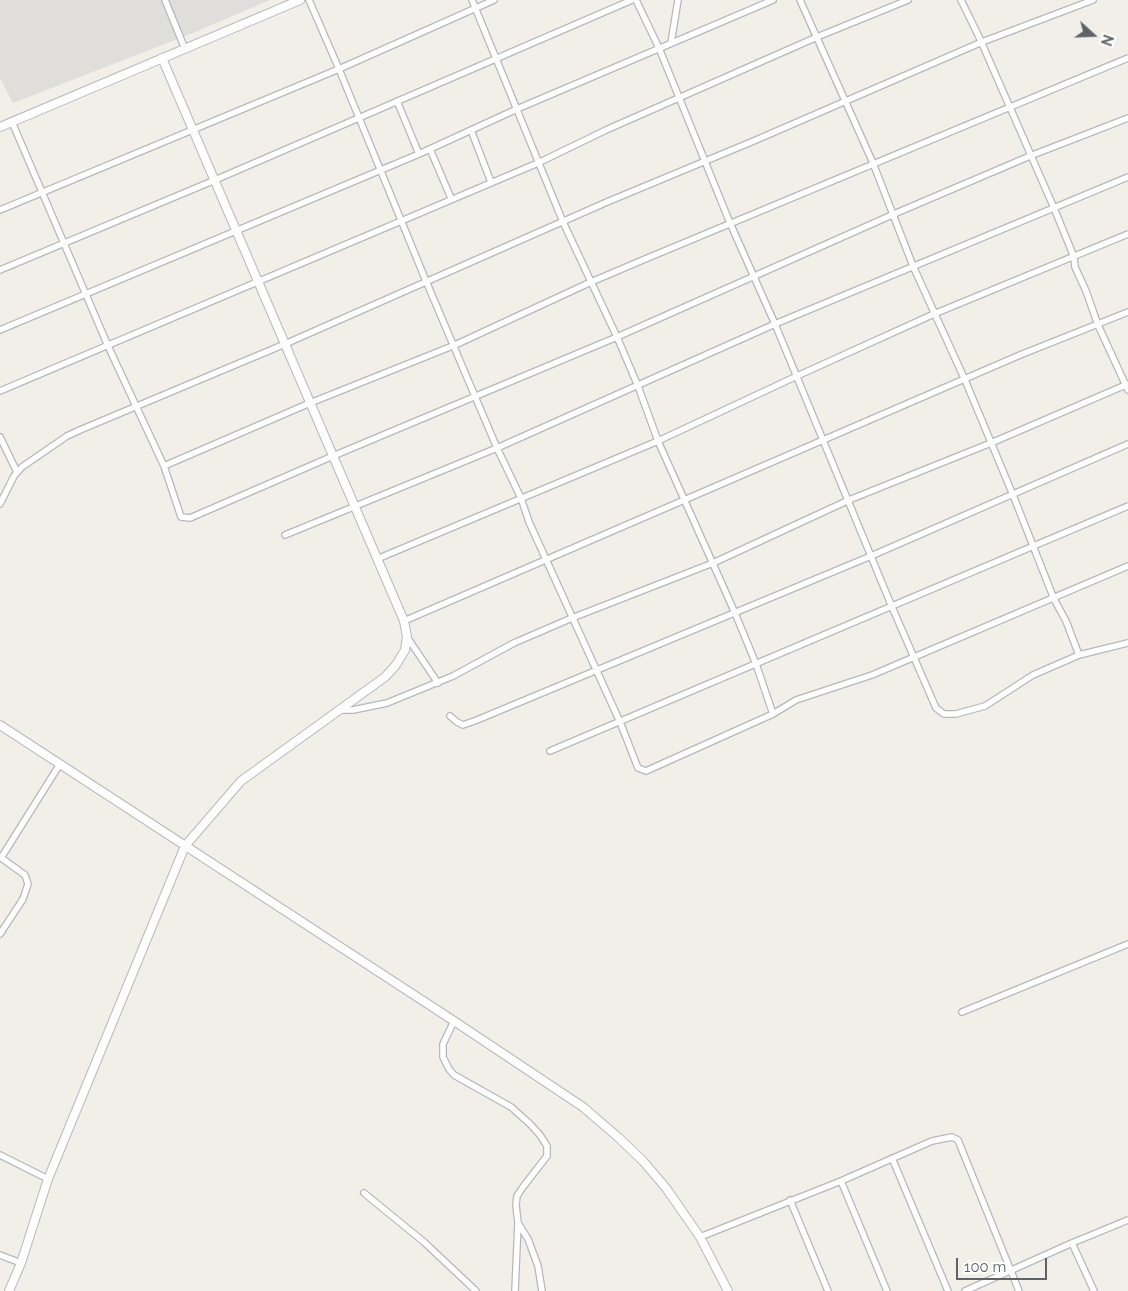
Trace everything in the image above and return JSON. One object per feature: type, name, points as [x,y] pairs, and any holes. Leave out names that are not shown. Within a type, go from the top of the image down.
[{"type":"street","points":[[165,0],[185,49]]},
{"type":"street","points":[[0,127],[300,0]]},
{"type":"street","points":[[309,0],[381,169],[426,281],[521,498],[529,522],[598,671],[638,768],[646,772],[773,714],[796,700],[872,676],[1128,566]]},
{"type":"street","points":[[472,0],[562,222],[617,338],[683,500],[735,613],[756,664],[773,714]]},
{"type":"street","points":[[0,210],[339,69],[494,0]]},
{"type":"street","points":[[0,270],[632,0]]},
{"type":"street","points":[[636,0],[659,48],[730,223],[775,324],[892,607],[936,708],[944,714],[956,714],[985,706],[1033,674],[1079,655],[1128,643]]},
{"type":"street","points":[[670,43],[678,0]]},
{"type":"street","points":[[0,330],[419,154],[517,109],[773,0]]},
{"type":"street","points":[[800,0],[873,163],[934,314],[965,380],[1054,599],[1066,621],[1079,655]]},
{"type":"street","points":[[0,391],[451,198],[538,163],[817,37],[908,0]]},
{"type":"street","points":[[339,710],[353,710],[386,703],[438,683],[514,644],[572,618],[713,563],[849,500],[1127,387],[1098,325],[1054,208],[982,42],[961,0]]},
{"type":"street","points":[[0,504],[17,472],[66,436],[285,344],[562,222],[982,42],[1093,0]]},
{"type":"street","points":[[162,58],[404,621],[408,637],[438,683]]},
{"type":"street","points":[[164,466],[310,403],[455,345],[590,282],[1128,58]]},
{"type":"street","points":[[397,101],[419,154]]},
{"type":"street","points":[[12,122],[108,346],[164,466],[181,517],[190,518],[333,456],[617,338],[1030,156],[1128,118]]},
{"type":"street","points":[[471,130],[491,182]]},
{"type":"street","points":[[430,149],[451,198]]},
{"type":"street","points":[[285,535],[498,448],[775,324],[1128,177]]},
{"type":"street","points":[[377,559],[658,441],[934,314],[1128,234]]},
{"type":"street","points":[[404,621],[1020,355],[1128,312]]},
{"type":"street","points":[[0,437],[17,472]]},
{"type":"street","points":[[450,716],[456,722],[463,725],[598,671],[627,657],[871,556],[1128,444]]},
{"type":"street","points":[[550,751],[1128,506]]},
{"type":"street","points":[[9,1291],[21,1262],[48,1179],[185,846],[241,781],[385,677],[396,665],[405,650],[408,637]]},
{"type":"street","points":[[0,725],[454,1021],[588,1111],[643,1161],[666,1188],[700,1237],[728,1291]]},
{"type":"street","points":[[0,934],[23,898],[28,884],[25,875],[0,857],[60,764]]},
{"type":"street","points":[[962,1012],[1128,944]]},
{"type":"street","points":[[454,1021],[443,1044],[443,1057],[449,1070],[454,1075],[511,1107],[530,1124],[547,1146],[548,1156],[517,1196],[518,1223],[515,1291]]},
{"type":"street","points":[[700,1237],[841,1181],[932,1141],[952,1137],[958,1140],[1019,1291]]},
{"type":"street","points":[[0,1155],[48,1179]]},
{"type":"street","points":[[892,1158],[948,1291]]},
{"type":"street","points":[[841,1181],[888,1291]]},
{"type":"street","points":[[364,1193],[424,1242],[476,1291]]},
{"type":"street","points":[[790,1200],[828,1291]]},
{"type":"street","points":[[965,1291],[1128,1220]]},
{"type":"street","points":[[518,1223],[528,1239],[538,1266],[542,1291]]},
{"type":"street","points":[[1072,1243],[1094,1291]]},
{"type":"street","points":[[0,1255],[21,1262]]},
{"type":"shaded area","points":[[0,0],[270,0],[193,33],[13,103],[0,78]]}]
